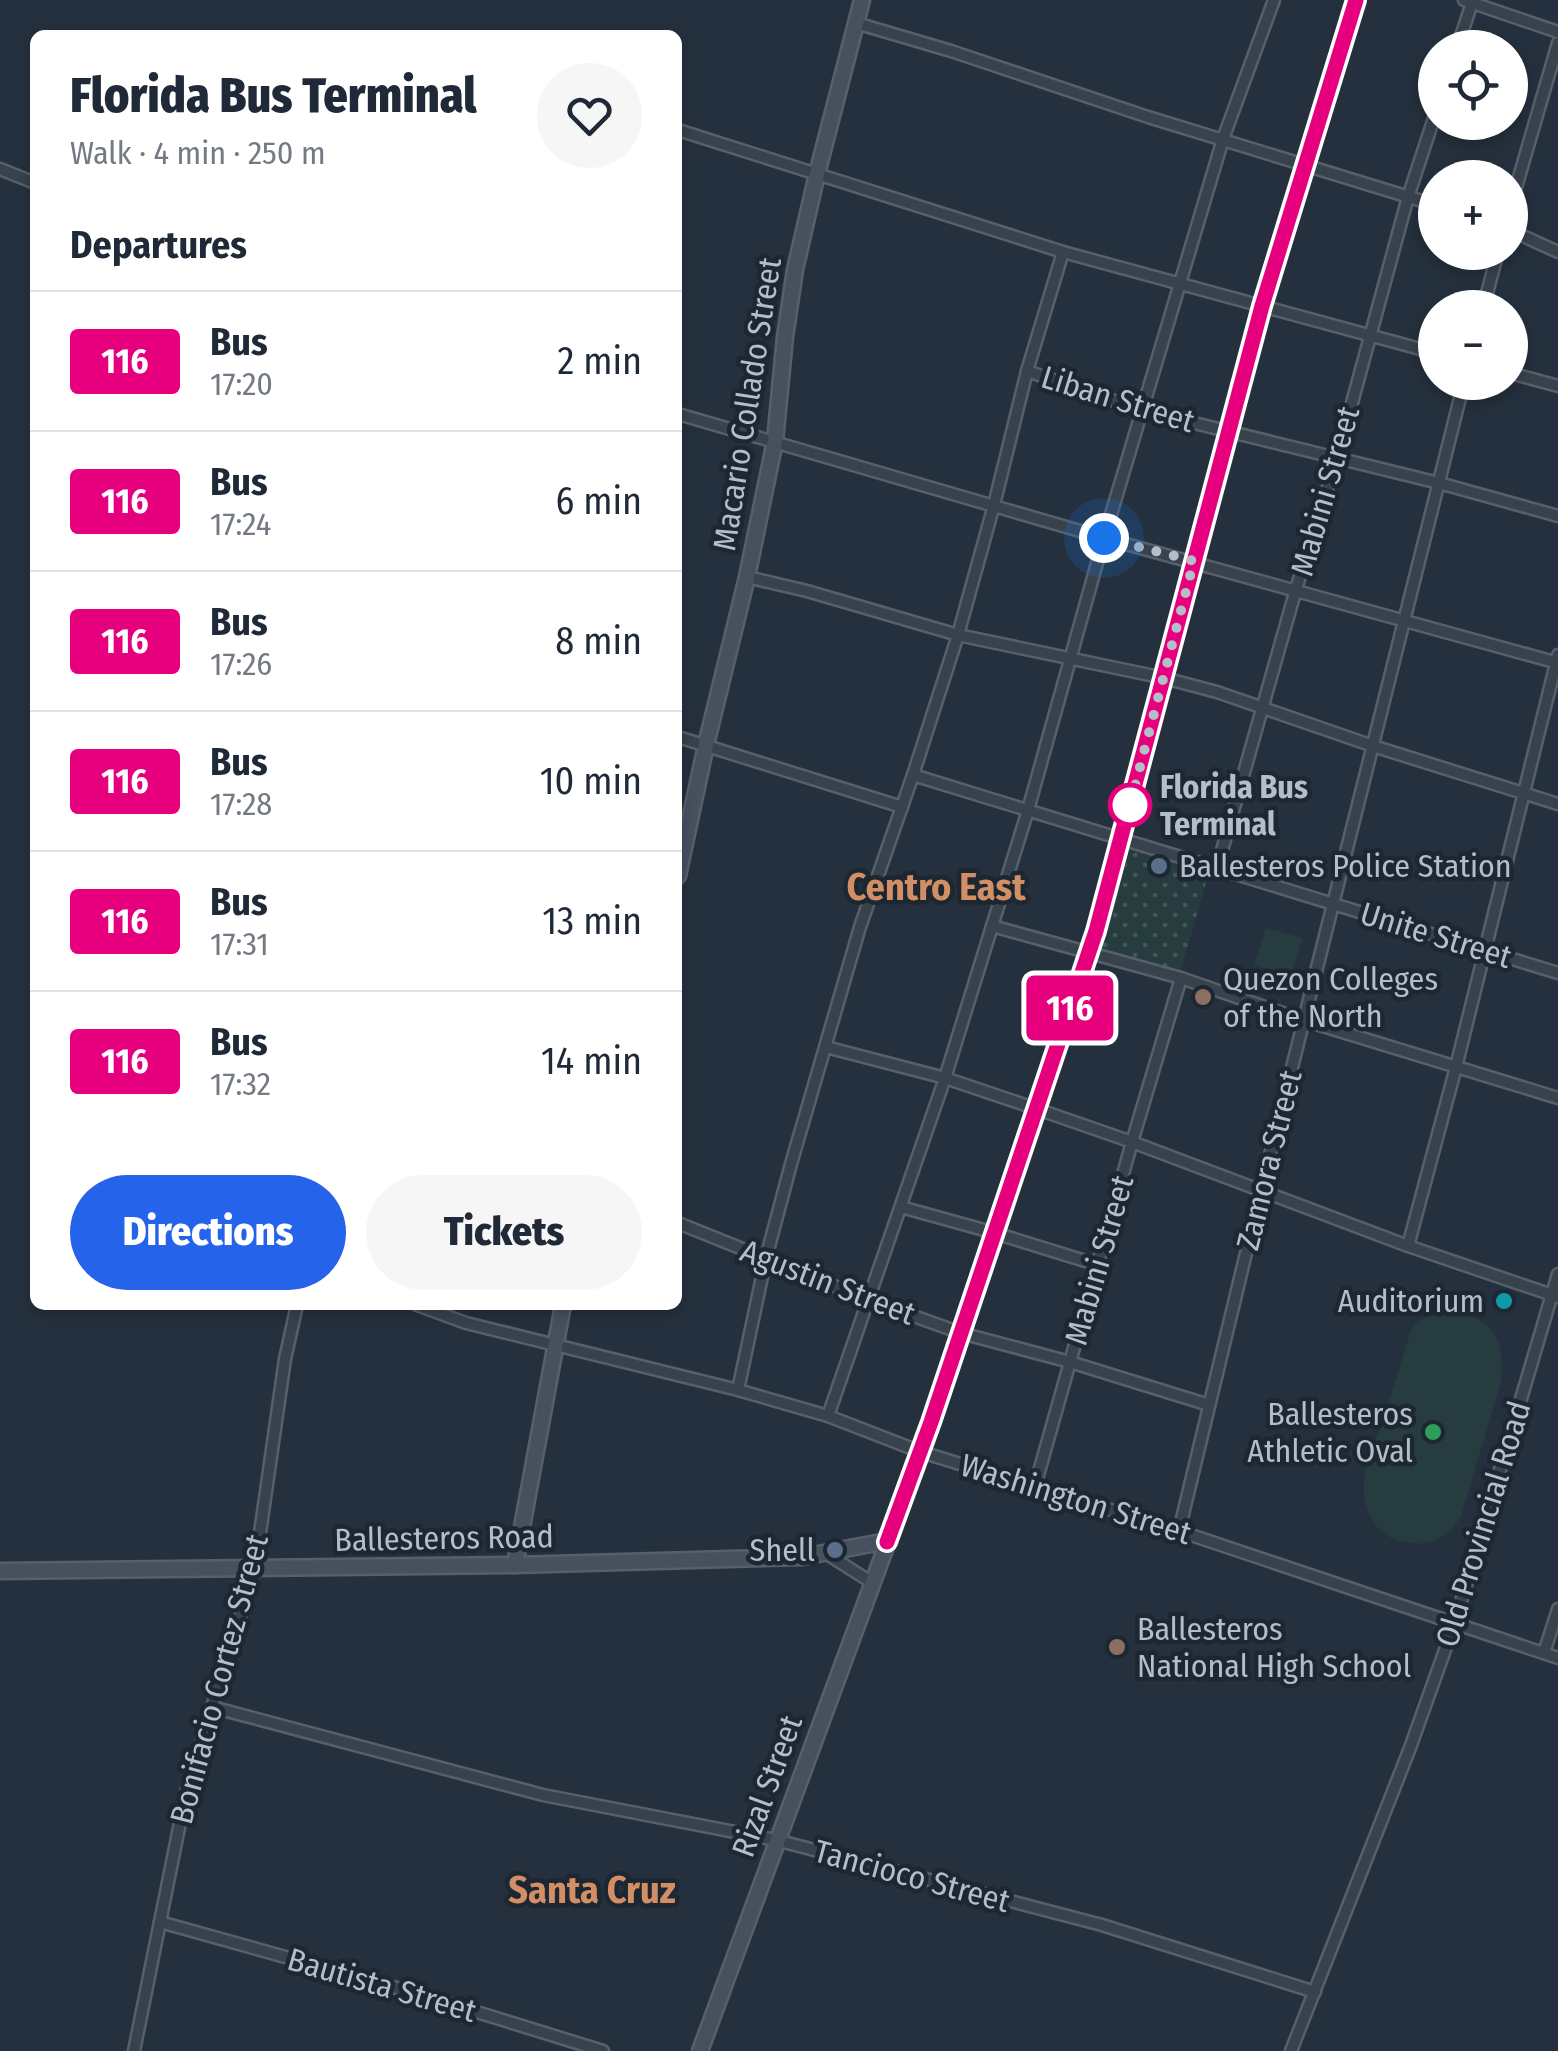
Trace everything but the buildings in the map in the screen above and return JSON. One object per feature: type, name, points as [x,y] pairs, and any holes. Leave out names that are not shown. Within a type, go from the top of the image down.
[{"type":"main road","name":"Macario Collado Street","points":[[682,857],[775,440],[784,337],[795,270],[862,0]]},
{"type":"main road","name":"Rizal Street","points":[[700,2051],[921,1452],[1088,953],[1262,306],[1356,0]]},
{"type":"main road","points":[[515,1565],[561,1310]]},
{"type":"main road","name":"Ballesteros Road","points":[[0,1572],[515,1565],[802,1556],[887,1542]]},
{"type":"street","points":[[828,1416],[945,1078],[1028,810],[1141,410],[1223,139],[1274,0]]},
{"type":"street","points":[[1462,30],[1470,1],[1558,32]]},
{"type":"street","points":[[856,23],[1418,200]]},
{"type":"street","points":[[1524,160],[1558,43]]},
{"type":"street","points":[[682,131],[1063,252],[1418,348]]},
{"type":"street","name":"Mabini Street","points":[[1217,868],[1427,140]]},
{"type":"street","points":[[0,169],[30,181]]},
{"type":"street","points":[[1528,238],[1558,252]]},
{"type":"street","points":[[738,1390],[766,1258],[826,1047],[860,928],[958,635],[1027,371],[1063,252]]},
{"type":"street","name":"Liban Street","points":[[1027,371],[1141,410],[1558,516]]},
{"type":"street","points":[[1528,378],[1558,386]]},
{"type":"street","name":"Zamora Street","points":[[1179,1530],[1260,1191],[1459,400]]},
{"type":"street","points":[[682,415],[1104,538],[1557,660],[1408,1246]]},
{"type":"street","points":[[747,577],[958,635],[1164,678],[1558,804]]},
{"type":"street","points":[[682,738],[902,808]]},
{"type":"street","name":"Unite Street","points":[[913,775],[1558,973]]},
{"type":"street","points":[[992,926],[1182,978],[1303,1020],[1558,1098]]},
{"type":"street","name":"Mabini Street","points":[[1035,1486],[1182,978]]},
{"type":"street","points":[[826,1047],[945,1078],[1037,1108],[1554,1296]]},
{"type":"street","points":[[902,1207],[1098,1265]]},
{"type":"street","name":"Agustin Street","points":[[682,1226],[961,1333],[1209,1405]]},
{"type":"street","name":"Old Provincial Road","points":[[1290,2051],[1410,1748],[1455,1622],[1558,1274]]},
{"type":"street","name":"Bonifacio Cortez Street","points":[[134,2051],[187,1788],[255,1568],[285,1359],[296,1310]]},
{"type":"street","name":"Washington Street","points":[[431,1310],[466,1323],[828,1416],[921,1452],[1179,1530],[1558,1658]]},
{"type":"street","points":[[827,1554],[872,1582]]},
{"type":"street","points":[[1544,1653],[1558,1609]]},
{"type":"street","name":"Tancioco Street","points":[[212,1707],[543,1794],[776,1840],[1102,1925],[1315,1992]]},
{"type":"street","name":"Bautista Street","points":[[160,1922],[426,1996],[603,2051]]},
{"type":"green space","points":[[1130,849],[1209,872],[1180,973],[1101,952]]},
{"type":"green space","points":[[1266,928],[1302,938],[1291,977],[1254,965]]},
{"type":"green space","name":"Ballesteros Athletic Oval","points":[[1441,1311],[1472,1316],[1492,1331],[1501,1354],[1500,1385],[1461,1517],[1439,1538],[1409,1543],[1387,1536],[1373,1522],[1364,1493],[1365,1473],[1410,1332],[1418,1321]]},
{"type":"bus line","name":"116","points":[[887,1542],[1096,931],[1262,306],[1356,0]]},
{"type":"place","name":"Florida Bus Terminal","points":[[1130,805]]},
{"type":"place","name":"Ballesteros Police Station","points":[[1159,866]]},
{"type":"place","name":"Quezon Colleges of the North","points":[[1203,997]]},
{"type":"place","name":"Auditorium","points":[[1504,1301]]},
{"type":"place","name":"Ballesteros Athletic Oval","points":[[1433,1432]]},
{"type":"place","name":"Shell","points":[[835,1550]]},
{"type":"place","name":"Ballesteros National High School","points":[[1117,1647]]},
{"type":"district","name":"Centro East","points":[[936,887]]},
{"type":"district","name":"Santa Cruz","points":[[592,1890]]},
{"type":"route","points":[[1104,538],[1194,561],[1130,805]]}]
